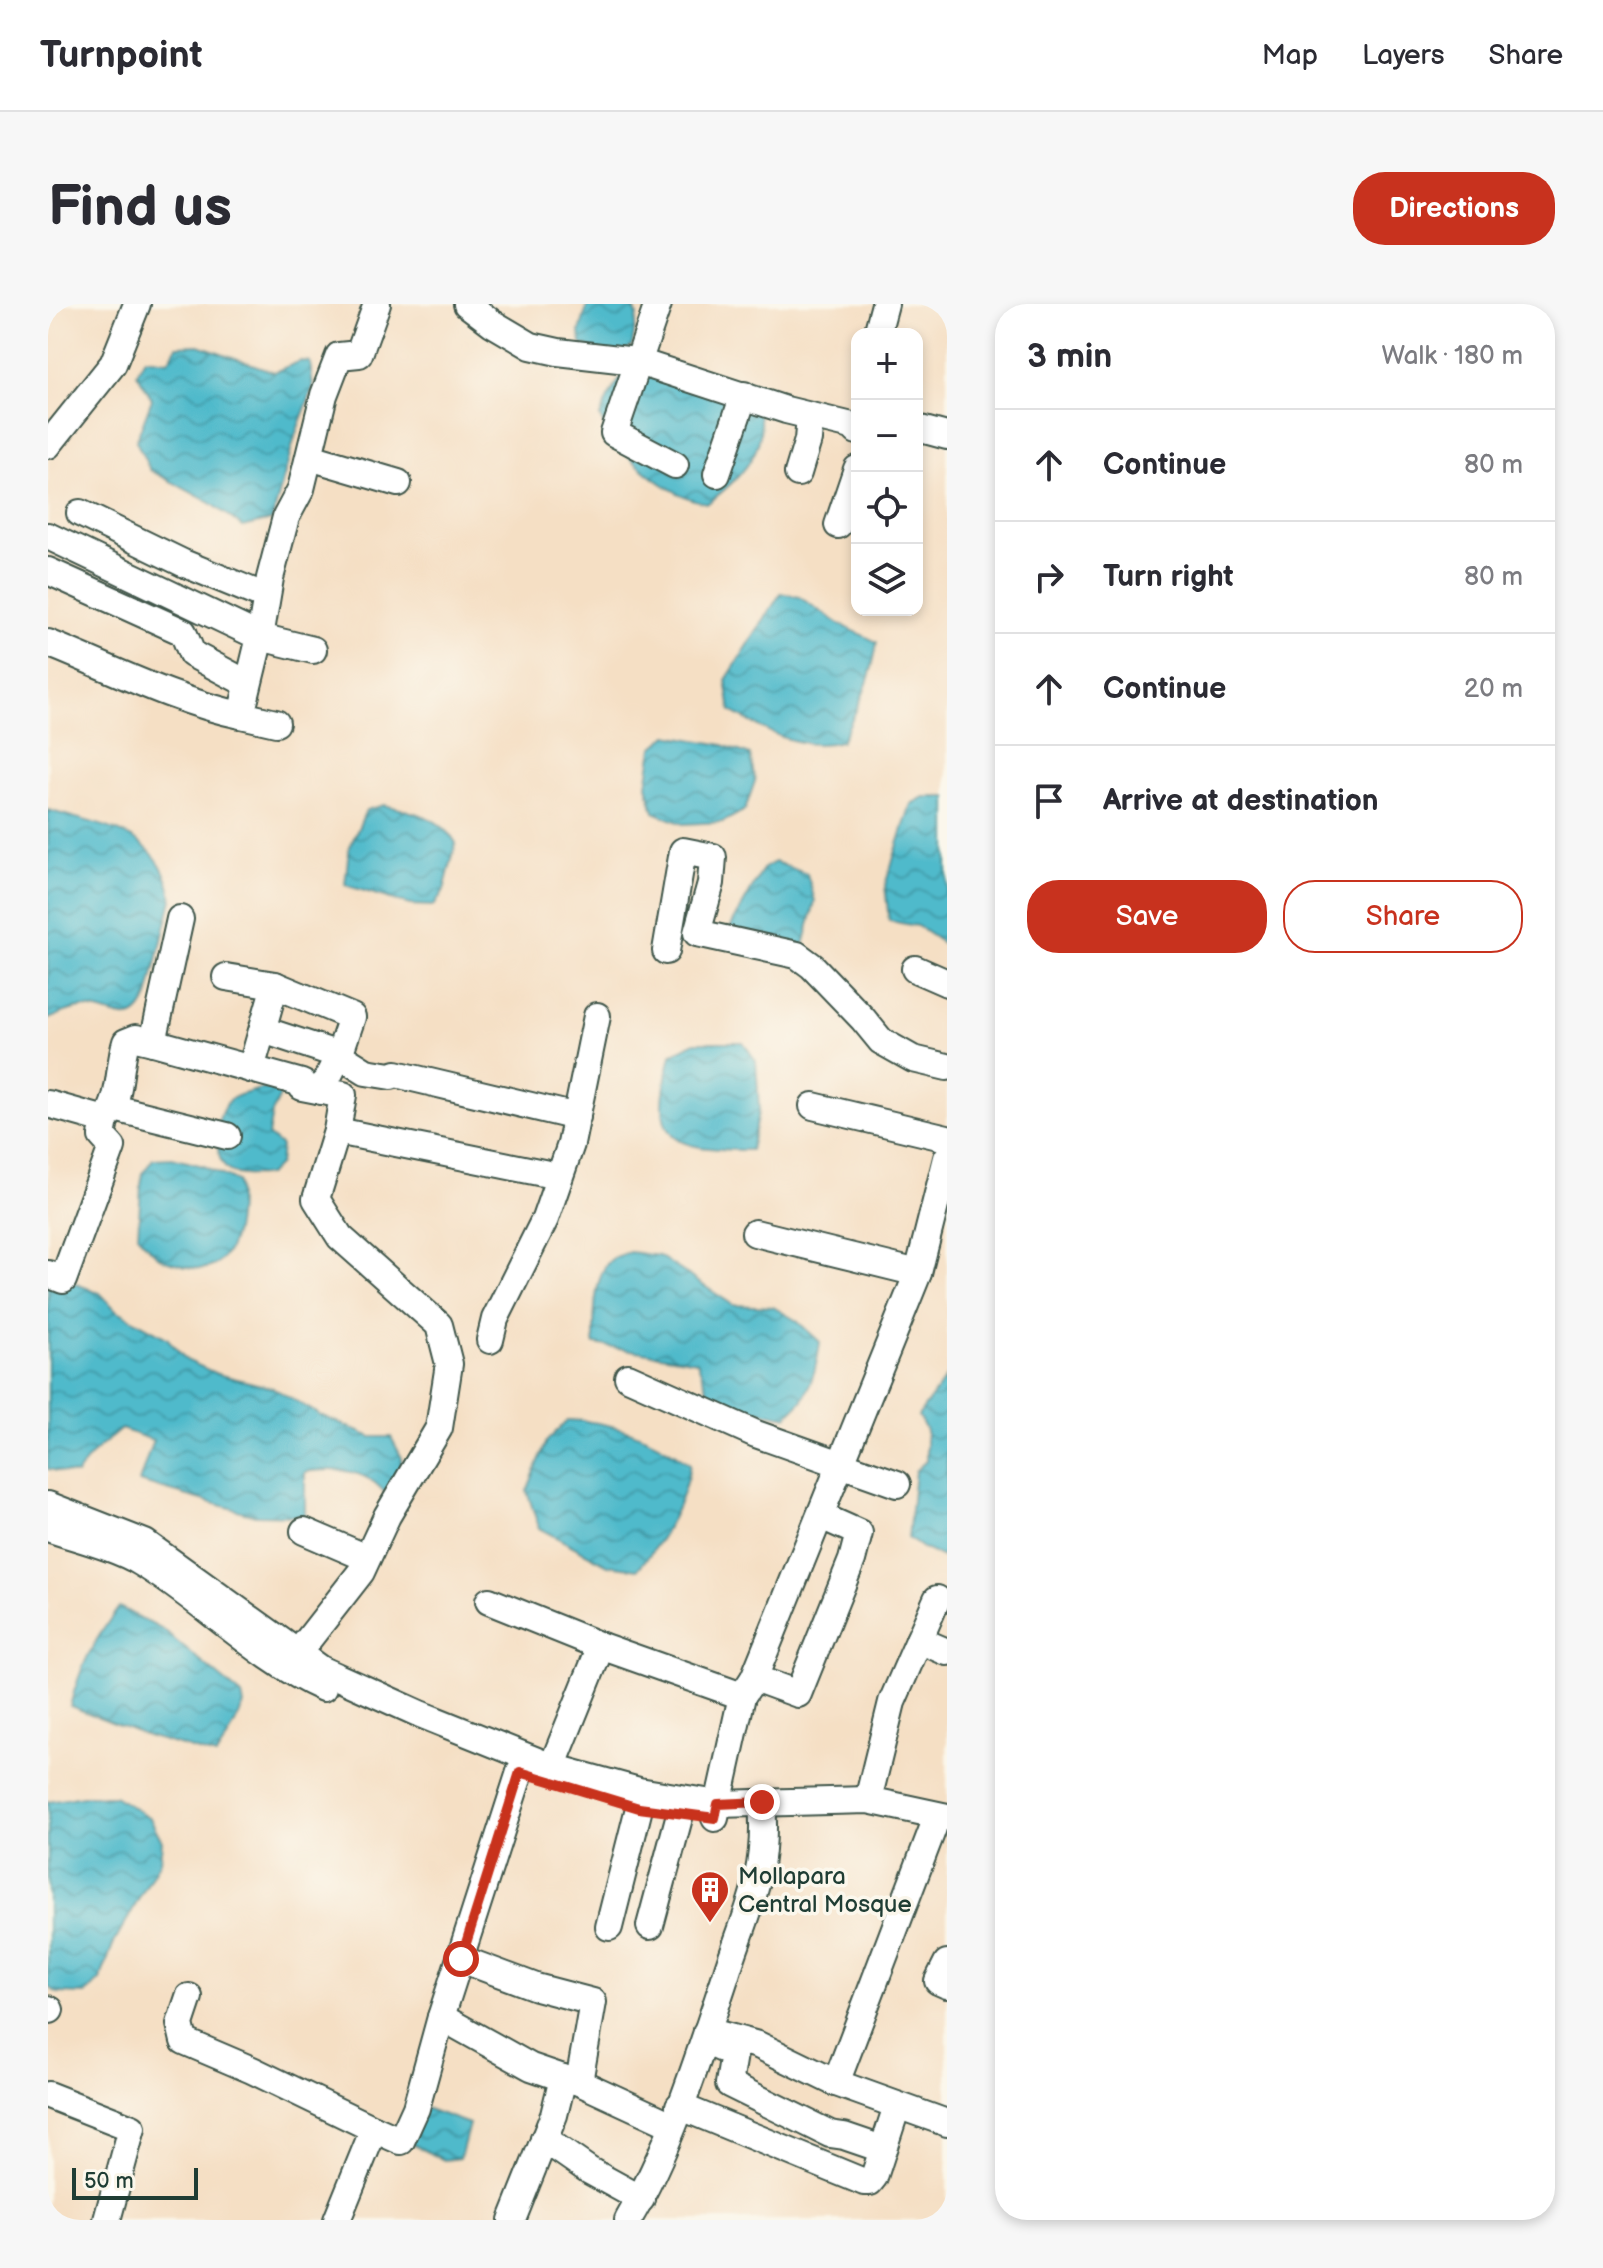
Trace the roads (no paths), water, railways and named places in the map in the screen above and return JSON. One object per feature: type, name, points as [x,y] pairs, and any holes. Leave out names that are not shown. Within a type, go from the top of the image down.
[{"type":"street","points":[[48,445],[113,364],[137,304]]},
{"type":"street","points":[[241,715],[286,517],[301,489],[324,395],[339,356],[359,354],[377,304]]},
{"type":"street","points":[[658,304],[636,361],[614,433],[675,465]]},
{"type":"street","points":[[879,328],[885,304]]},
{"type":"street","points":[[472,305],[492,323],[531,346],[636,361],[810,416],[851,421]]},
{"type":"street","points":[[717,474],[744,395]]},
{"type":"street","points":[[798,473],[808,440],[810,416]]},
{"type":"street","points":[[923,430],[947,436]]},
{"type":"street","points":[[310,457],[398,483]]},
{"type":"street","points":[[838,525],[856,472]]},
{"type":"street","points":[[80,513],[183,563],[266,597]]},
{"type":"street","points":[[48,536],[260,637],[313,650]]},
{"type":"street","points":[[48,571],[183,632],[192,654],[248,684]]},
{"type":"street","points":[[48,643],[192,700],[276,723]]},
{"type":"street","points":[[666,951],[683,851],[713,857],[711,883],[697,933],[797,955],[812,966],[881,1041],[913,1059],[947,1067]]},
{"type":"street","points":[[153,1042],[180,919]]},
{"type":"street","points":[[915,969],[947,983]]},
{"type":"street","points":[[226,977],[275,985],[352,1017],[339,1055],[321,1091]]},
{"type":"street","points":[[251,1069],[275,985]]},
{"type":"street","points":[[490,1340],[495,1319],[545,1219],[571,1144],[597,1016]]},
{"type":"street","points":[[263,1030],[339,1055],[366,1072],[396,1074],[577,1117]]},
{"type":"street","points":[[48,1274],[63,1280],[112,1147],[102,1136],[126,1042],[136,1038],[153,1042],[302,1083],[302,1087],[343,1095],[337,1131],[316,1199],[340,1237],[439,1325],[449,1364],[439,1428],[387,1516],[361,1572],[297,1654]]},
{"type":"street","points":[[48,1104],[227,1136]]},
{"type":"street","points":[[813,1106],[947,1138]]},
{"type":"street","points":[[337,1131],[558,1176]]},
{"type":"street","points":[[716,1811],[748,1687],[821,1516],[918,1273],[947,1158]]},
{"type":"street","points":[[755,1233],[918,1273]]},
{"type":"street","points":[[628,1377],[756,1434],[897,1484]]},
{"type":"street","points":[[48,1505],[145,1543],[320,1669],[420,1714],[552,1767],[716,1811]]},
{"type":"street","points":[[489,1601],[601,1646],[748,1687],[798,1694],[852,1560],[859,1533],[821,1516]]},
{"type":"street","points":[[48,1528],[137,1560],[186,1592],[287,1670],[313,1684],[520,1772],[639,1808],[680,1814],[763,1811],[942,1826]]},
{"type":"street","points":[[304,1531],[367,1558]]},
{"type":"street","points":[[868,1800],[892,1702],[937,1599]]},
{"type":"street","points":[[919,1640],[947,1652]]},
{"type":"street","points":[[552,1767],[601,1646]]},
{"type":"street","points":[[189,1997],[180,2024],[184,2041],[401,2141],[416,2108],[441,2017],[520,1772]]},
{"type":"street","points":[[763,1811],[868,1800],[942,1826]]},
{"type":"street","points":[[609,1927],[639,1808]]},
{"type":"street","points":[[544,2139],[590,2171],[634,2209],[706,2035],[758,1875],[763,1811]]},
{"type":"street","points":[[650,1926],[680,1814]]},
{"type":"street","points":[[836,2083],[942,1826]]},
{"type":"street","points":[[461,1959],[536,1987],[593,2002],[571,2080],[512,2220]]},
{"type":"street","points":[[947,1963],[938,1981],[947,1985]]},
{"type":"street","points":[[441,2017],[531,2067],[864,2182],[870,2182],[874,2177],[897,2106]]},
{"type":"street","points":[[706,2035],[758,2045],[836,2083],[947,2123]]},
{"type":"street","points":[[706,2035],[733,2052],[735,2057],[729,2084],[830,2134],[882,2149]]},
{"type":"street","points":[[48,2095],[132,2128],[107,2220]]},
{"type":"street","points":[[337,2220],[374,2129]]},
{"type":"water","points":[[588,304],[632,304],[637,315],[632,346],[615,357],[581,344],[580,331]]},
{"type":"water","points":[[199,345],[274,372],[301,361],[310,362],[313,388],[296,433],[272,520],[243,527],[211,503],[150,470],[136,441],[152,399],[137,373],[145,358],[168,361],[177,346]]},
{"type":"water","points":[[643,371],[758,411],[759,439],[755,451],[740,475],[708,503],[678,493],[645,471],[617,444],[600,417],[623,374]]},
{"type":"water","points":[[781,593],[799,597],[841,625],[877,642],[864,693],[841,741],[826,744],[798,742],[770,732],[731,711],[726,680]]},
{"type":"water","points":[[668,735],[723,745],[750,755],[755,781],[745,810],[723,822],[683,824],[654,812],[647,785],[653,748]]},
{"type":"water","points":[[924,797],[947,797],[947,946],[917,926],[889,921],[885,885],[911,804]]},
{"type":"water","points":[[384,805],[434,821],[456,843],[444,890],[434,906],[410,905],[345,885],[349,849],[366,810]]},
{"type":"water","points":[[48,810],[126,835],[143,845],[156,858],[166,876],[172,899],[148,997],[142,1008],[129,1017],[80,1008],[48,1019]]},
{"type":"water","points":[[775,862],[807,874],[815,901],[802,954],[730,928],[763,869]]},
{"type":"water","points":[[695,1042],[743,1042],[756,1061],[759,1109],[750,1150],[699,1147],[682,1142],[671,1134],[665,1122],[663,1106],[671,1055]]},
{"type":"water","points":[[261,1089],[277,1089],[280,1096],[272,1113],[268,1135],[281,1146],[279,1164],[268,1175],[235,1173],[226,1168],[219,1153],[219,1122],[231,1099]]},
{"type":"water","points":[[172,1158],[203,1166],[237,1182],[235,1228],[225,1256],[215,1265],[202,1268],[166,1261],[138,1236],[143,1173],[153,1159]]},
{"type":"water","points":[[630,1252],[659,1256],[733,1305],[773,1307],[797,1321],[820,1342],[807,1391],[787,1417],[712,1402],[697,1361],[594,1344],[596,1298],[601,1275],[612,1259]]},
{"type":"water","points":[[48,1273],[100,1293],[116,1310],[167,1338],[186,1360],[217,1374],[273,1388],[320,1415],[371,1437],[391,1437],[402,1458],[399,1481],[385,1493],[359,1474],[327,1470],[305,1472],[305,1516],[255,1515],[139,1482],[153,1440],[121,1429],[93,1453],[76,1475],[48,1469]]},
{"type":"water","points":[[947,1376],[947,1559],[908,1538],[915,1471],[926,1461],[926,1430],[918,1416]]},
{"type":"water","points":[[568,1420],[601,1424],[633,1433],[662,1446],[690,1464],[683,1493],[671,1520],[638,1569],[608,1565],[539,1528],[527,1491],[547,1441]]},
{"type":"water","points":[[119,1607],[163,1630],[242,1696],[244,1705],[216,1756],[147,1736],[70,1706],[89,1654]]},
{"type":"water","points":[[83,1796],[114,1796],[150,1818],[162,1841],[160,1861],[113,1945],[100,1980],[86,1994],[58,1993],[48,1987],[48,1802]]},
{"type":"water","points":[[422,2107],[469,2124],[460,2158],[444,2160],[406,2141]]},
{"type":"place","name":"Mollapara Central Mosque","points":[[710,1924]]}]
